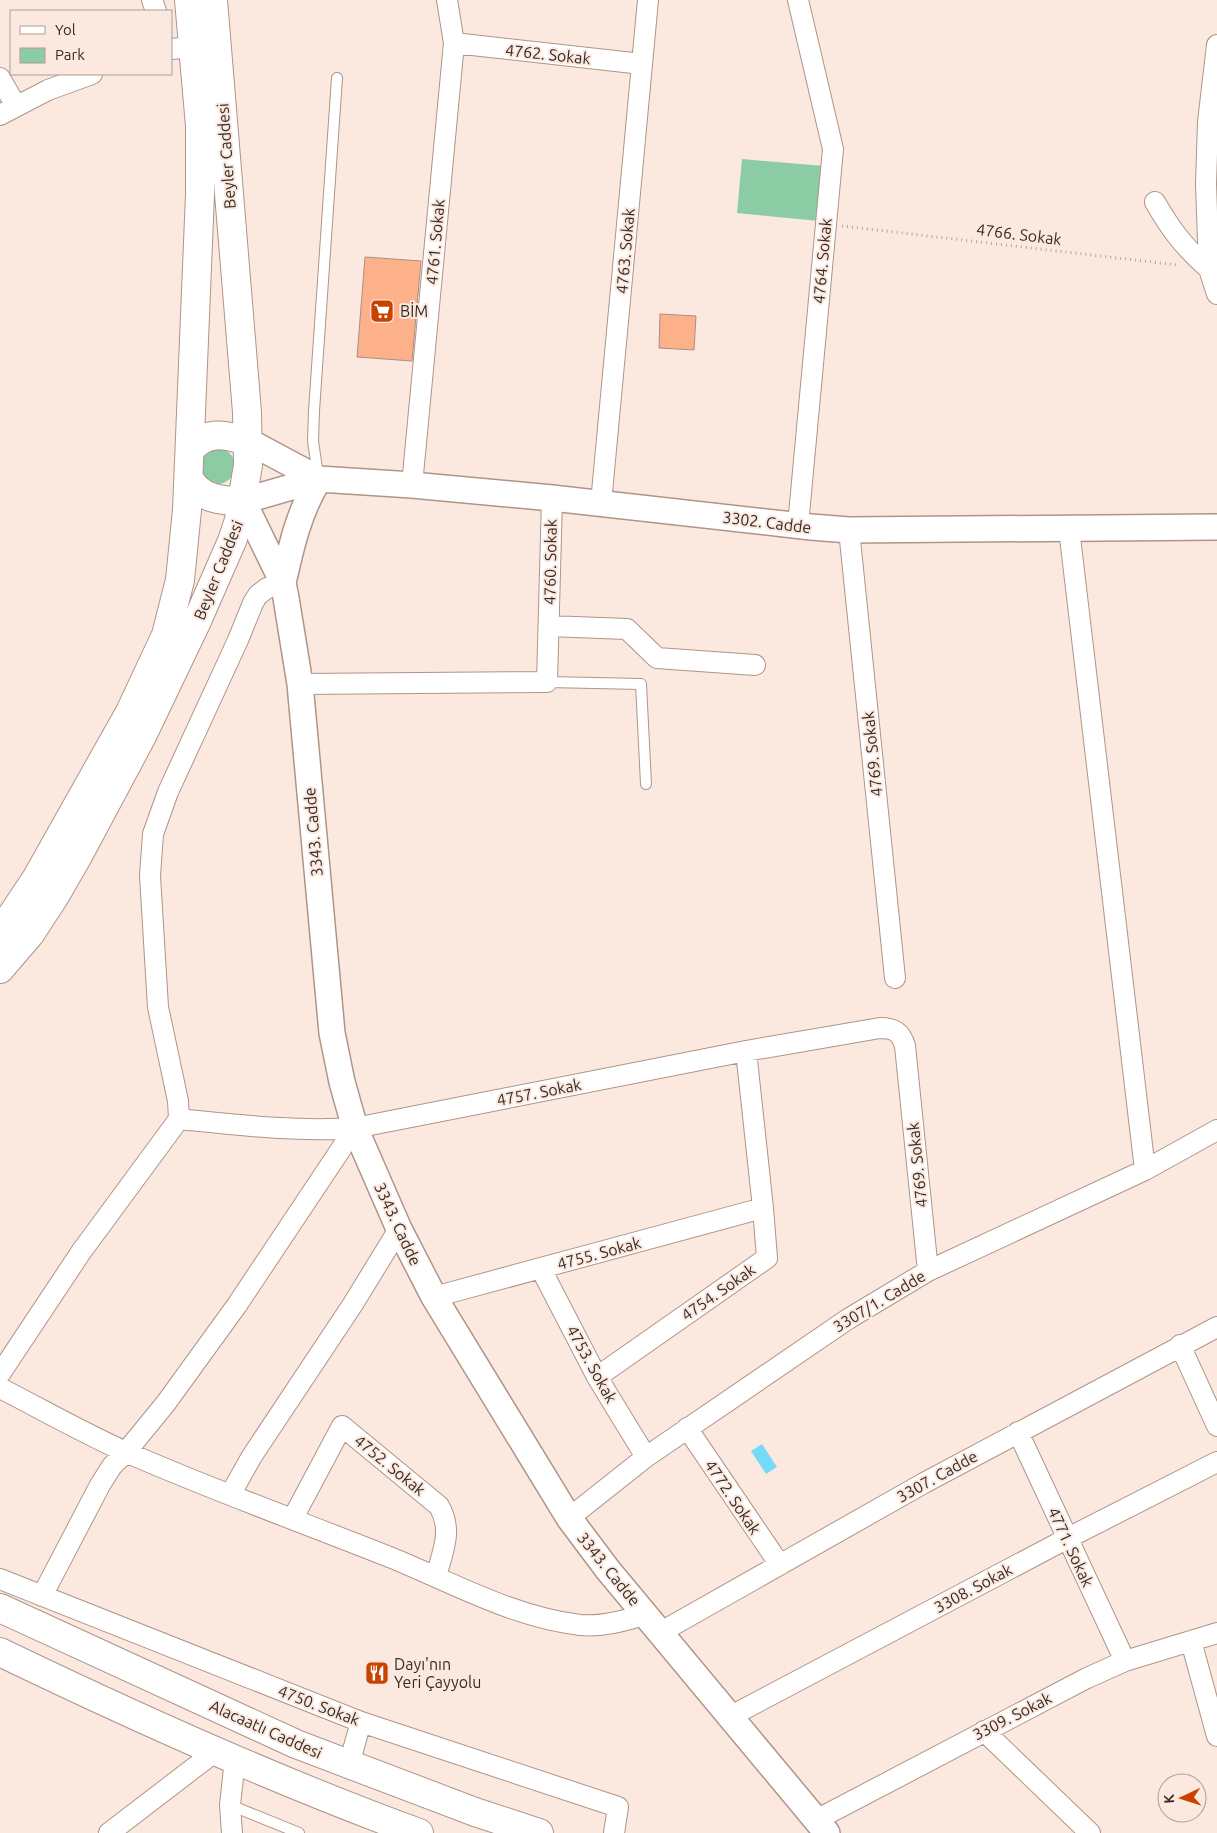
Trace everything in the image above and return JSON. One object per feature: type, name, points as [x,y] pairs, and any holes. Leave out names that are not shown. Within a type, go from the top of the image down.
[{"type":"main road","name":"Beyler Caddesi","points":[[0,933],[36,878],[130,712],[166,635],[180,580],[189,478],[200,194],[200,126],[182,48],[189,0]]},
{"type":"main road","name":"Beyler Caddesi","points":[[0,969],[30,934],[56,894],[142,736],[198,621],[239,520],[247,476],[248,440],[213,0]]},
{"type":"main road","points":[[190,450],[206,436],[228,436],[248,440]]},
{"type":"main road","points":[[189,478],[197,491],[204,494],[224,500],[243,501]]},
{"type":"main road","name":"Alacaatlı Caddesi","points":[[0,1608],[296,1744],[475,1812],[539,1833]]},
{"type":"main road","points":[[0,1652],[124,1711],[362,1812],[419,1833]]},
{"type":"street","name":"4761. Sokak","points":[[412,485],[454,43],[447,0]]},
{"type":"street","name":"4763. Sokak","points":[[600,503],[648,0]]},
{"type":"street","name":"4764. Sokak","points":[[798,0],[833,149],[798,525]]},
{"type":"street","name":"4762. Sokak","points":[[454,43],[642,64]]},
{"type":"street","points":[[1217,50],[1208,122],[1206,184],[1209,268],[1217,294]]},
{"type":"street","points":[[0,78],[8,111],[48,90],[89,75]]},
{"type":"street","points":[[1155,202],[1178,239],[1189,252],[1209,268]]},
{"type":"street","name":"3302. Cadde","points":[[248,440],[319,479]]},
{"type":"street","name":"3302. Cadde","points":[[243,501],[319,479],[412,485],[552,498],[849,530],[1217,527]]},
{"type":"street","points":[[0,1374],[81,1252],[179,1119],[178,1101],[158,1007],[150,876],[153,834],[168,792],[238,640],[253,602],[258,595],[268,588],[283,583],[294,537],[305,504],[319,479]]},
{"type":"street","name":"4760. Sokak","points":[[547,682],[552,498]]},
{"type":"street","name":"3343. Cadde","points":[[243,501],[283,583],[300,684],[327,996],[342,1082],[355,1128],[398,1229],[434,1297],[568,1518],[598,1557],[821,1826]]},
{"type":"street","points":[[1069,529],[1145,1170]]},
{"type":"street","name":"4769. Sokak","points":[[849,530],[895,978]]},
{"type":"street","points":[[549,626],[627,629],[657,658],[755,665]]},
{"type":"street","points":[[300,684],[547,682]]},
{"type":"street","name":"4757. Sokak","points":[[179,1119],[264,1128],[326,1130],[355,1128],[746,1051],[880,1028],[891,1028],[897,1032]]},
{"type":"street","name":"4769. Sokak","points":[[897,1032],[903,1038],[905,1046],[928,1271]]},
{"type":"street","name":"4754. Sokak","points":[[597,1377],[767,1258],[764,1208],[746,1051]]},
{"type":"street","points":[[42,1596],[100,1485],[112,1466],[126,1452],[166,1403],[237,1305],[355,1128]]},
{"type":"street","name":"3307/1. Cadde","points":[[568,1518],[646,1457],[687,1428],[848,1319],[928,1271],[1145,1170],[1217,1130]]},
{"type":"street","name":"4755. Sokak","points":[[434,1297],[764,1208]]},
{"type":"street","points":[[230,1495],[252,1456],[353,1304],[398,1229]]},
{"type":"street","name":"4753. Sokak","points":[[541,1269],[597,1377],[646,1457]]},
{"type":"street","name":"3307. Cadde","points":[[0,1388],[126,1452],[436,1576],[497,1604],[537,1616],[580,1625],[654,1623],[780,1565],[924,1483],[1180,1345],[1217,1327]]},
{"type":"street","points":[[1180,1345],[1217,1426]]},
{"type":"street","name":"4752. Sokak","points":[[293,1518],[342,1426],[439,1506],[447,1524],[447,1535],[436,1576]]},
{"type":"street","name":"4772. Sokak","points":[[687,1428],[780,1565]]},
{"type":"street","name":"4771. Sokak","points":[[1018,1432],[1125,1662]]},
{"type":"street","name":"3308. Sokak","points":[[731,1716],[1068,1538],[1217,1462]]},
{"type":"street","name":"4750. Sokak","points":[[0,1579],[361,1722],[618,1807],[614,1833]]},
{"type":"street","name":"3309. Sokak","points":[[821,1826],[984,1730],[1087,1678],[1125,1662],[1217,1634]]},
{"type":"street","points":[[1191,1641],[1217,1736]]},
{"type":"street","points":[[349,1764],[361,1722]]},
{"type":"street","points":[[984,1730],[1090,1833]]},
{"type":"street","points":[[109,1833],[226,1755],[232,1833]]},
{"type":"lane","points":[[319,479],[313,442],[313,419],[338,78]]},
{"type":"lane","points":[[547,682],[641,684],[646,784]]},
{"type":"lane","points":[[230,1805],[299,1833]]},
{"type":"path","name":"4766. Sokak","points":[[826,224],[1209,268]]},
{"type":"green space","points":[[742,159],[824,166],[819,221],[737,213]]},
{"type":"green space","points":[[217,448],[224,449],[230,453],[234,459],[234,473],[230,479],[224,483],[217,484],[210,483],[204,479],[200,473],[199,466],[200,459],[204,453],[210,449]]},
{"type":"water","points":[[762,1444],[777,1467],[766,1474],[751,1451]]},
{"type":"building","points":[[365,257],[421,261],[412,361],[357,357]]},
{"type":"building","points":[[660,314],[696,316],[694,350],[659,348]]},
{"type":"place","name":"BİM","points":[[382,311]]},
{"type":"place","name":"Dayı'nın Yeri Çayyolu","points":[[377,1673]]}]
